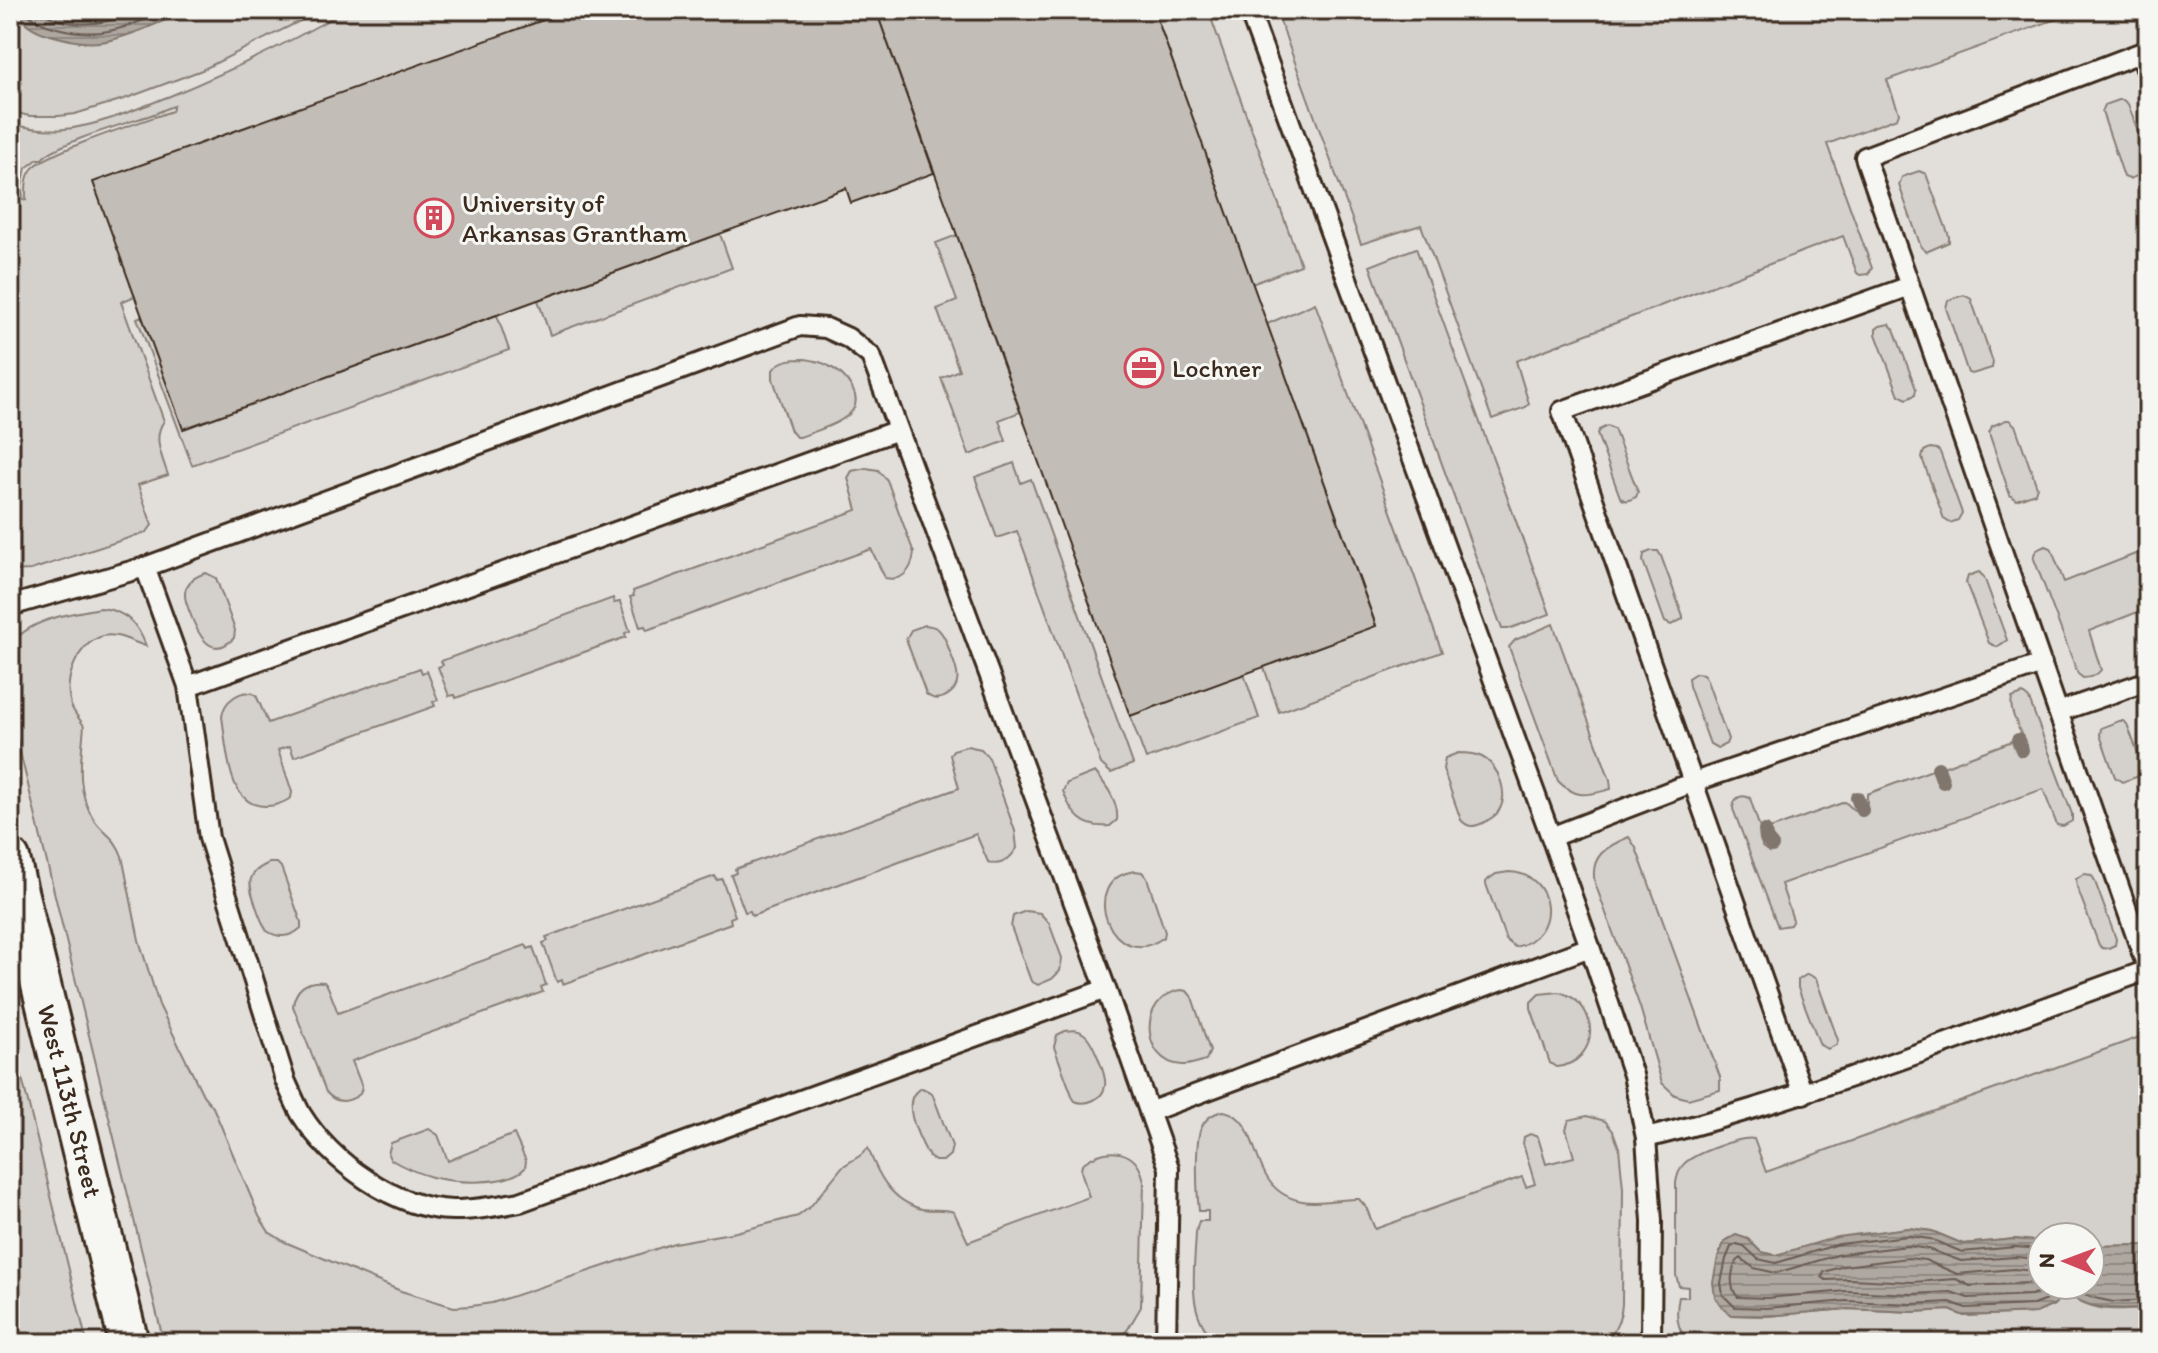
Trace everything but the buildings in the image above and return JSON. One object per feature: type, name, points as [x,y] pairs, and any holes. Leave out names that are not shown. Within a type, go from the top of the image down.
[{"type":"street","name":"West 113th Street","points":[[10,859],[129,1343]]},
{"type":"lane","points":[[1249,10],[1551,837],[1633,1075],[1646,1138],[1652,1221],[1651,1343]]},
{"type":"lane","points":[[1646,1138],[1720,1120],[1803,1094],[2148,970],[1865,157],[2140,53],[2148,73]]},
{"type":"lane","points":[[1803,1094],[1562,411],[1910,286]]},
{"type":"lane","points":[[10,606],[145,567],[800,326],[826,328],[848,338],[871,356],[1106,989],[1169,1168],[1166,1343]]},
{"type":"lane","points":[[188,686],[898,430]]},
{"type":"lane","points":[[145,567],[188,686],[209,838],[285,1080],[301,1113],[321,1141],[355,1173],[384,1191],[415,1203],[449,1210],[481,1209],[520,1202],[1106,989]]},
{"type":"lane","points":[[1551,837],[1694,782],[2042,664]]},
{"type":"lane","points":[[2058,712],[2148,681]]},
{"type":"lane","points":[[1149,1112],[1590,947]]},
{"type":"shaded area","points":[[10,10],[2148,10],[2148,1343],[10,1343]]},
{"type":"shaded area","points":[[10,10],[15,10],[20,18],[139,31],[189,10],[322,10],[202,70],[127,98],[75,114],[29,116],[10,111]]},
{"type":"shaded area","points":[[346,10],[571,10],[94,182],[135,296],[121,302],[164,421],[158,440],[168,475],[138,485],[152,525],[147,532],[31,570],[10,571],[10,124],[58,130],[105,120],[215,77]],"holes":[[[174,106],[172,111],[75,146],[41,162],[30,172],[26,200],[23,199],[26,168],[38,159],[76,140]]]},
{"type":"shaded area","points":[[1154,10],[1208,10],[1301,265],[1252,284]]},
{"type":"shaded area","points":[[1276,10],[2081,10],[1887,80],[1899,113],[1897,118],[1827,144],[1872,268],[1868,274],[1857,273],[1843,236],[1516,361],[1529,404],[1492,419],[1421,225],[1361,244]]},
{"type":"shaded area","points":[[2119,100],[2128,104],[2148,160],[2148,172],[2129,179],[2124,177],[2102,112],[2105,105]]},
{"type":"shaded area","points":[[1919,171],[1926,174],[1949,236],[1949,242],[1926,252],[1921,247],[1899,185],[1902,177]]},
{"type":"shaded area","points":[[720,234],[732,268],[550,335],[538,300]]},
{"type":"shaded area","points":[[957,235],[1020,412],[999,420],[1006,441],[969,455],[941,378],[959,370],[937,309],[957,301],[936,243]]},
{"type":"shaded area","points":[[1416,248],[1550,614],[1508,629],[1502,629],[1370,266]]},
{"type":"shaded area","points":[[1964,295],[1971,299],[1993,362],[1992,368],[1972,374],[1968,373],[1946,308],[1948,300]]},
{"type":"shaded area","points":[[1315,303],[1442,652],[1279,712],[1264,667],[1376,625],[1267,324]]},
{"type":"shaded area","points":[[497,315],[509,350],[192,465],[137,318],[142,316],[184,429]]},
{"type":"shaded area","points":[[1889,324],[1894,329],[1916,389],[1915,395],[1907,399],[1899,395],[1876,334],[1876,329]]},
{"type":"shaded area","points":[[817,361],[842,375],[852,388],[855,403],[853,410],[842,420],[796,437],[791,431],[773,379],[773,370],[783,362]]},
{"type":"shaded area","points":[[2006,420],[2015,425],[2037,487],[2035,493],[2016,500],[2010,495],[1989,433],[1992,426]]},
{"type":"shaded area","points":[[1607,426],[1614,429],[1638,492],[1630,500],[1620,497],[1597,434]]},
{"type":"shaded area","points":[[1930,448],[1940,452],[1962,513],[1958,520],[1950,523],[1944,519],[1922,458],[1924,451]]},
{"type":"shaded area","points":[[1014,463],[1021,483],[1031,479],[1133,764],[1111,773],[1101,764],[1017,531],[997,538],[975,477]]},
{"type":"shaded area","points":[[866,468],[878,470],[887,480],[914,553],[909,569],[902,576],[885,578],[871,549],[647,630],[645,626],[640,627],[630,597],[634,596],[633,591],[857,510],[848,478],[852,471]]},
{"type":"shaded area","points":[[2046,546],[2051,548],[2064,582],[2148,549],[2148,608],[2089,631],[2101,670],[2091,677],[2083,678],[2078,674],[2034,559],[2035,552]]},
{"type":"shaded area","points":[[1658,551],[1661,556],[1683,616],[1671,625],[1665,622],[1643,561],[1644,554]]},
{"type":"shaded area","points":[[1979,572],[1984,577],[2007,640],[1997,647],[1989,643],[1966,583],[1968,576]]},
{"type":"shaded area","points":[[206,573],[216,578],[235,630],[234,638],[218,647],[211,646],[201,636],[185,597],[190,582]]},
{"type":"shaded area","points":[[613,598],[614,603],[620,602],[630,631],[625,633],[626,637],[456,698],[455,695],[449,696],[438,667],[443,665],[441,661]]},
{"type":"shaded area","points":[[101,608],[117,612],[130,620],[146,646],[119,637],[103,636],[86,647],[74,664],[69,695],[72,708],[84,726],[81,775],[84,799],[95,821],[113,840],[122,856],[139,940],[159,1005],[203,1095],[213,1107],[259,1216],[269,1232],[285,1242],[401,1291],[454,1307],[471,1306],[492,1303],[674,1243],[736,1232],[798,1216],[810,1207],[842,1167],[868,1148],[881,1177],[894,1193],[922,1209],[954,1212],[968,1242],[1089,1197],[1081,1171],[1082,1164],[1101,1154],[1120,1153],[1135,1162],[1144,1182],[1141,1307],[1128,1329],[1109,1343],[164,1343],[10,711],[10,646],[39,623]]},
{"type":"shaded area","points":[[1553,624],[1611,789],[1583,794],[1571,791],[1558,781],[1509,647],[1515,640]]},
{"type":"shaded area","points":[[925,625],[936,628],[942,634],[957,671],[955,688],[944,697],[932,698],[926,694],[906,639],[911,630]]},
{"type":"shaded area","points":[[420,668],[422,673],[427,671],[438,700],[433,702],[435,706],[294,757],[290,746],[278,750],[292,792],[291,798],[267,806],[254,804],[243,797],[231,773],[222,717],[234,697],[245,693],[256,695],[268,723]]},
{"type":"shaded area","points":[[1696,673],[1706,678],[1728,739],[1718,748],[1710,744],[1689,686],[1688,678]]},
{"type":"shaded area","points":[[1244,674],[1259,718],[1146,759],[1130,716]]},
{"type":"shaded area","points":[[2023,694],[2029,699],[2072,821],[2063,826],[2057,825],[2043,789],[1781,884],[1793,920],[1790,925],[1778,927],[1733,809],[1738,798],[1750,798],[1761,832],[1762,847],[1769,852],[1773,843],[1770,829],[1845,802],[1854,810],[1862,810],[1867,807],[1867,794],[1932,770],[1943,782],[1943,767],[2012,741],[2018,749],[2024,750],[2011,705],[2012,698]]},
{"type":"shaded area","points":[[2119,721],[2127,724],[2139,756],[2148,754],[2148,773],[2122,782],[2115,777],[2100,735],[2101,728]]},
{"type":"shaded area","points":[[967,746],[981,749],[989,758],[1015,831],[1017,848],[1008,859],[997,864],[988,862],[976,834],[752,916],[750,911],[745,912],[731,875],[736,873],[735,869],[959,788],[950,755],[953,750]]},
{"type":"shaded area","points":[[1458,753],[1473,754],[1488,761],[1501,782],[1503,798],[1498,812],[1477,825],[1469,826],[1461,820],[1443,769],[1445,758]]},
{"type":"shaded area","points":[[1095,772],[1116,807],[1117,820],[1110,826],[1092,825],[1079,818],[1063,791],[1067,783]]},
{"type":"shaded area","points":[[1629,837],[1636,848],[1720,1077],[1720,1090],[1688,1099],[1675,1095],[1662,1083],[1640,1007],[1595,883],[1597,859],[1614,844]]},
{"type":"shaded area","points":[[269,863],[277,863],[281,867],[301,922],[301,928],[288,935],[280,936],[267,931],[252,892],[252,876]]},
{"type":"shaded area","points":[[1135,871],[1142,872],[1147,878],[1165,932],[1164,937],[1145,946],[1129,944],[1116,935],[1108,922],[1104,906],[1107,890],[1117,878]]},
{"type":"shaded area","points":[[1509,872],[1524,875],[1536,883],[1544,894],[1547,906],[1546,919],[1540,931],[1530,941],[1515,947],[1506,940],[1486,884],[1496,874]]},
{"type":"shaded area","points":[[2084,874],[2094,879],[2116,939],[2115,945],[2108,948],[2099,945],[2077,887],[2076,879]]},
{"type":"shaded area","points":[[715,876],[717,880],[722,879],[735,916],[730,918],[731,923],[563,984],[562,980],[557,982],[543,943],[548,941],[546,937]]},
{"type":"shaded area","points":[[1026,911],[1040,913],[1049,923],[1062,958],[1060,971],[1052,979],[1038,985],[1031,981],[1011,927],[1013,916]]},
{"type":"shaded area","points":[[526,945],[528,949],[533,947],[546,985],[541,987],[543,992],[352,1061],[362,1087],[360,1094],[342,1101],[326,1092],[293,1006],[302,987],[324,982],[338,1013]]},
{"type":"shaded area","points":[[1806,975],[1816,979],[1838,1040],[1828,1049],[1820,1045],[1798,988],[1798,980]]},
{"type":"shaded area","points":[[1181,990],[1192,997],[1210,1051],[1206,1060],[1185,1065],[1168,1061],[1158,1053],[1150,1029],[1151,1016],[1157,1004],[1167,995]]},
{"type":"shaded area","points":[[1559,992],[1583,1007],[1590,1032],[1588,1044],[1581,1055],[1571,1063],[1556,1067],[1550,1063],[1531,1002],[1539,994]]},
{"type":"shaded area","points":[[10,1029],[87,1343],[10,1343]]},
{"type":"shaded area","points":[[1065,1031],[1084,1034],[1104,1074],[1104,1091],[1084,1103],[1073,1098],[1054,1047],[1057,1035]]},
{"type":"shaded area","points":[[2148,1034],[2148,1245],[2106,1246],[2106,1221],[2026,1221],[2026,1240],[1963,1244],[1932,1231],[1908,1228],[1776,1255],[1761,1252],[1748,1239],[1736,1235],[1725,1241],[1718,1257],[1732,1315],[1767,1316],[1847,1309],[1950,1310],[1964,1316],[2036,1313],[2057,1301],[2081,1301],[2102,1308],[2148,1308],[2148,1343],[1688,1343],[1679,1327],[1677,1310],[1679,1297],[1688,1297],[1688,1287],[1679,1286],[1676,1275],[1676,1183],[1680,1169],[1706,1151],[1728,1143],[1754,1139],[1766,1172]]},
{"type":"shaded area","points":[[922,1088],[932,1093],[952,1146],[950,1155],[943,1161],[929,1157],[913,1120],[911,1101]]},
{"type":"shaded area","points":[[1224,1111],[1237,1117],[1246,1127],[1271,1184],[1284,1194],[1302,1201],[1359,1199],[1366,1207],[1375,1229],[1522,1177],[1526,1187],[1535,1184],[1523,1144],[1524,1137],[1530,1134],[1538,1137],[1546,1164],[1574,1157],[1566,1129],[1569,1120],[1587,1116],[1605,1121],[1613,1131],[1619,1148],[1623,1188],[1622,1304],[1615,1329],[1605,1343],[1219,1343],[1200,1320],[1194,1277],[1196,1232],[1199,1221],[1208,1221],[1208,1211],[1199,1211],[1198,1138],[1206,1120]]},
{"type":"shaded area","points":[[429,1129],[438,1135],[448,1161],[514,1134],[526,1161],[525,1168],[507,1178],[481,1182],[454,1181],[421,1174],[390,1159],[391,1143]]},
{"type":"water","points":[[15,10],[189,10],[110,40],[81,42],[40,31],[25,23]]},
{"type":"water","points":[[1908,1228],[1932,1231],[1963,1244],[2026,1240],[2026,1301],[2058,1301],[2036,1313],[1964,1316],[1950,1310],[1847,1309],[1767,1316],[1732,1315],[1715,1297],[1713,1282],[1718,1257],[1725,1241],[1736,1235],[1748,1239],[1761,1252],[1776,1255],[1837,1237]]},
{"type":"water","points":[[2148,1245],[2148,1308],[2090,1305],[2080,1301],[2106,1301],[2106,1246]]},
{"type":"waterway","points":[[2018,740],[2022,750]]},
{"type":"waterway","points":[[1938,768],[1943,782]]},
{"type":"waterway","points":[[1857,798],[1862,810]]},
{"type":"waterway","points":[[1765,831],[1766,839],[1772,846]]},
{"type":"place","name":"University of Arkansas Grantham","points":[[434,218]]},
{"type":"place","name":"Lochner","points":[[1144,368]]}]
